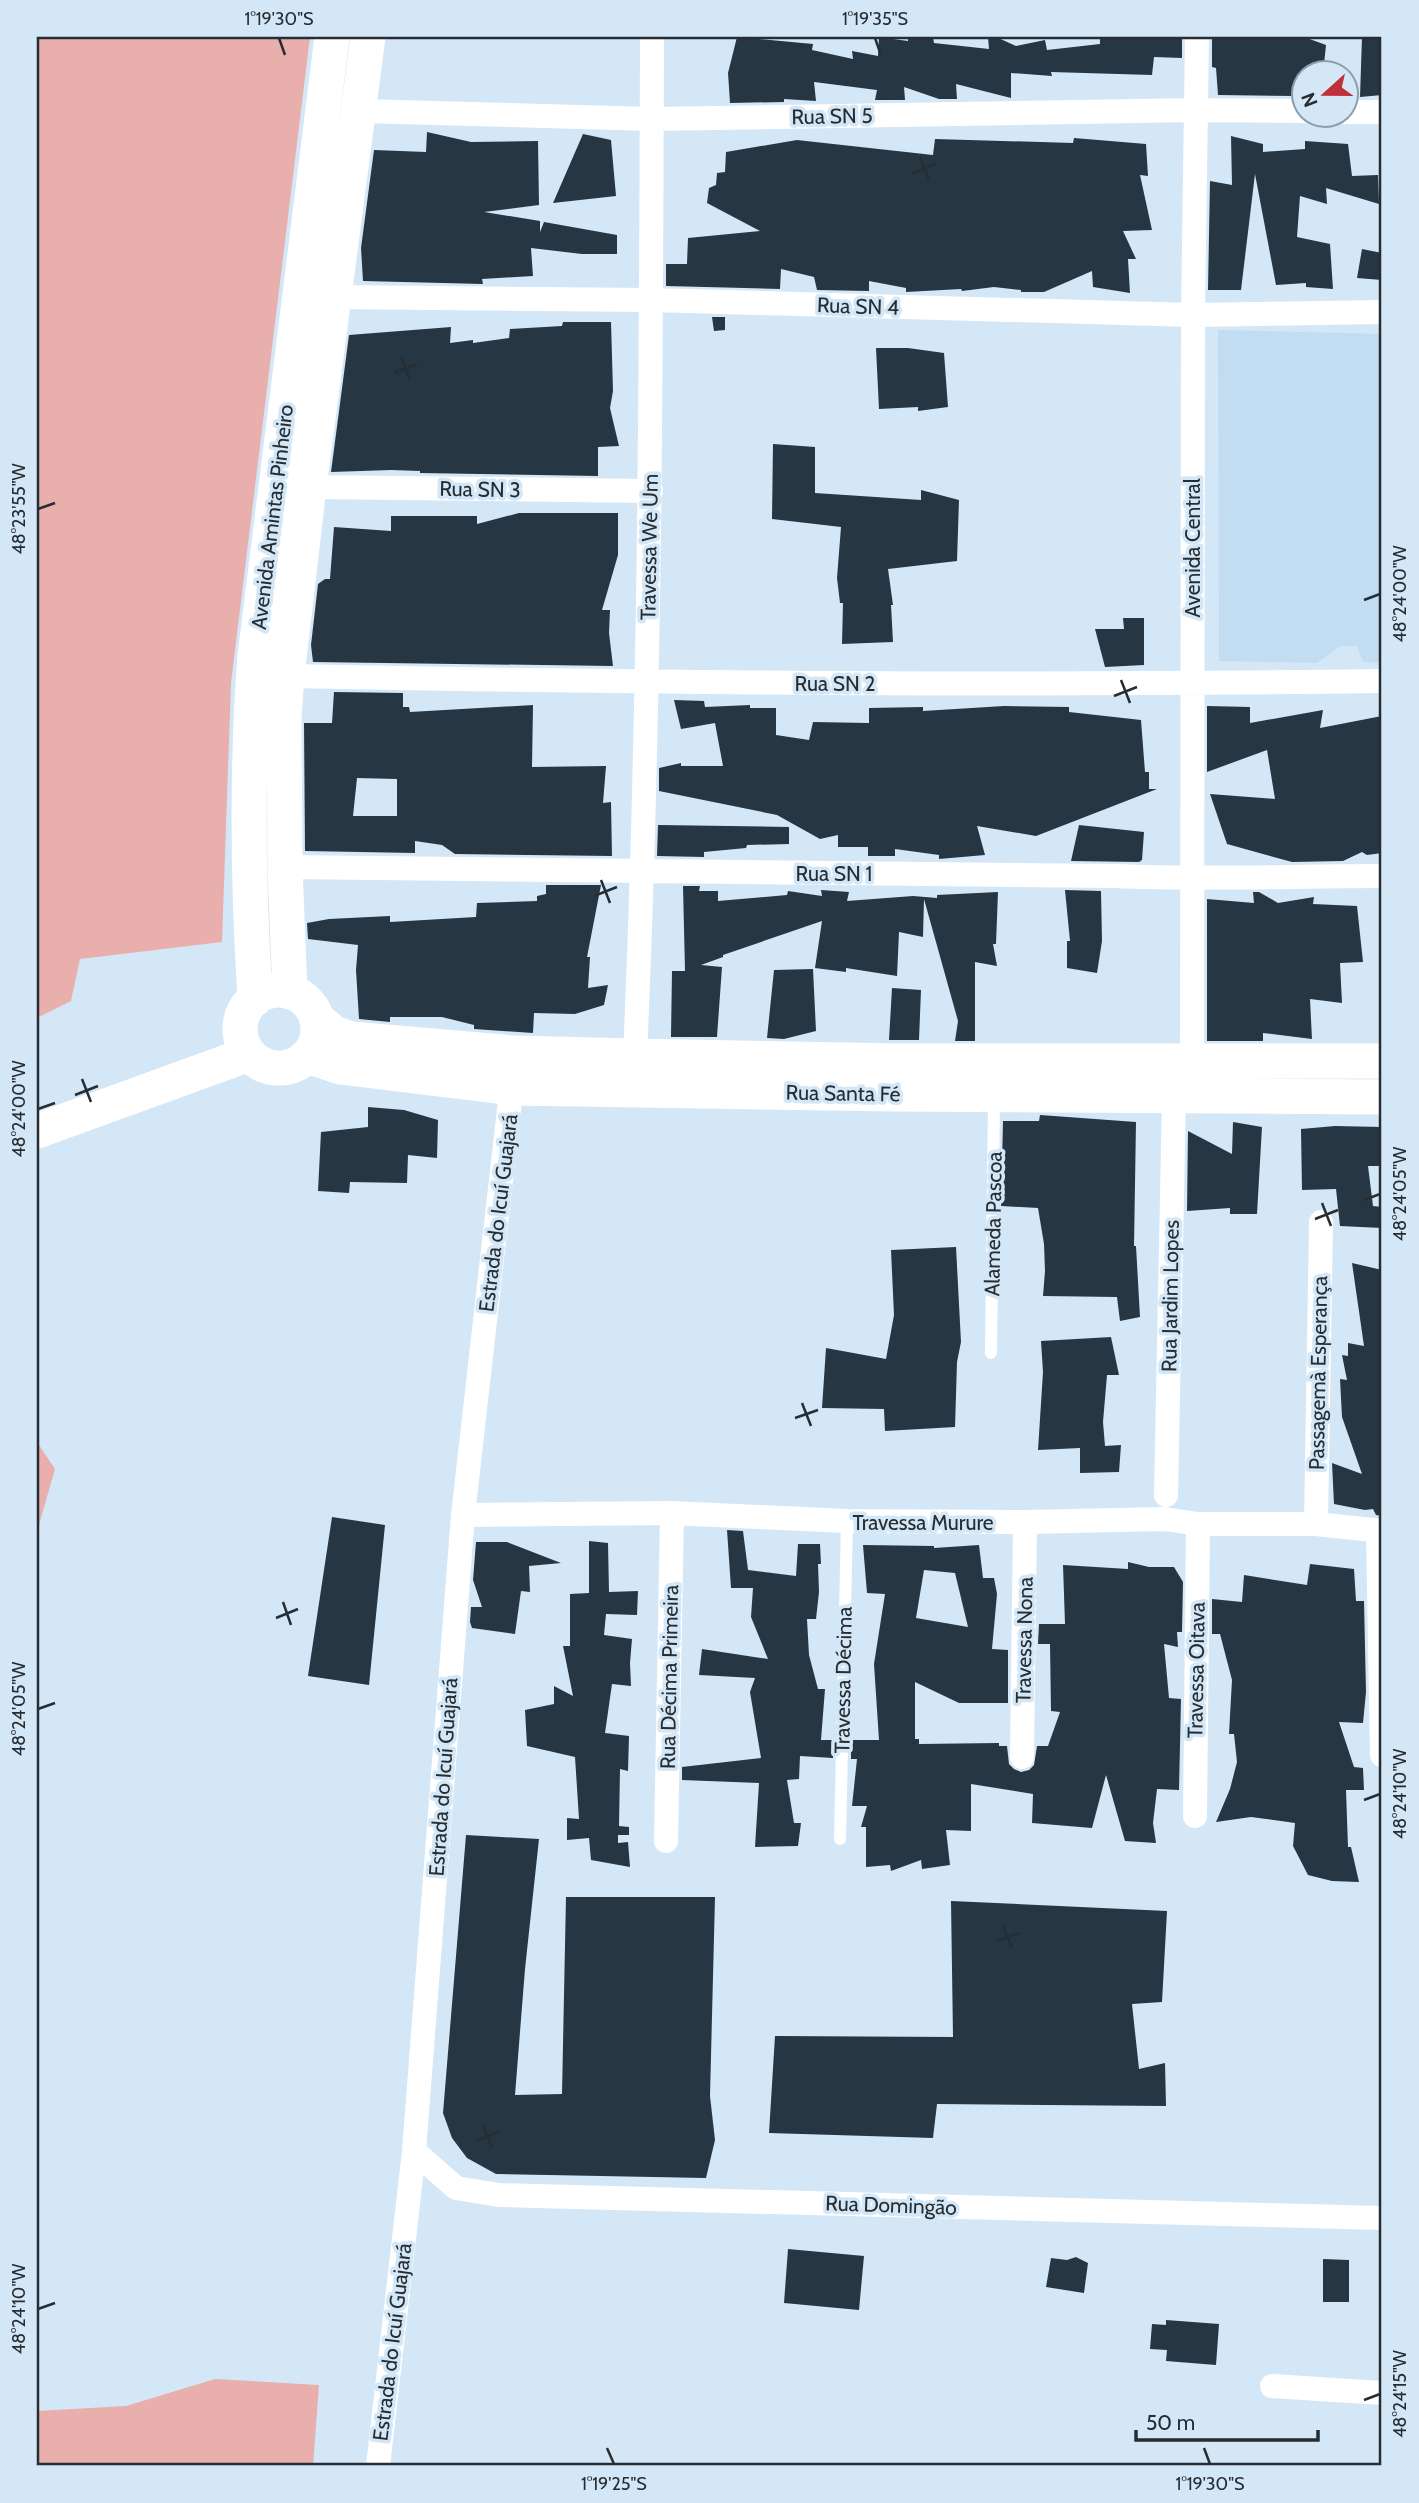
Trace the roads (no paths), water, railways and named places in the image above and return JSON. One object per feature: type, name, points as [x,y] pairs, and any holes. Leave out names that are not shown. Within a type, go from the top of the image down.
[{"type":"street","name":"Avenida Amintas Pinheiro","points":[[255,999],[249,896],[250,715],[255,656],[332,37]]},
{"type":"street","name":"Avenida Amintas Pinheiro","points":[[290,992],[285,867],[284,718],[287,676],[368,37]]},
{"type":"street","name":"Travessa We Um","points":[[635,1056],[647,683],[652,37]]},
{"type":"street","name":"Avenida Central","points":[[1192,1060],[1193,315],[1197,37]]},
{"type":"street","name":"Rua SN 5","points":[[360,111],[652,119],[1290,111]]},
{"type":"street","points":[[1360,112],[1382,113]]},
{"type":"street","name":"Rua SN 4","points":[[334,298],[651,300],[1193,315],[1382,312]]},
{"type":"street","name":"Rua SN 3","points":[[309,487],[650,491]]},
{"type":"street","name":"Rua SN 2","points":[[287,676],[647,683],[1382,681]]},
{"type":"street","name":"Rua SN 1","points":[[285,867],[1193,879],[1382,876]]},
{"type":"street","points":[[277,990],[290,992],[310,1006],[316,1018],[314,1044],[307,1056],[297,1064],[271,1068],[258,1063],[248,1054],[242,1043],[241,1019],[246,1008],[265,993],[277,990]]},
{"type":"street","name":"Rua Santa Fé","points":[[316,1018],[334,1033],[351,1040],[514,1053],[635,1056],[900,1078],[995,1095],[1382,1097]]},
{"type":"street","name":"Estrada do Icuí Guajará","points":[[378,2466],[414,2151],[463,1515],[514,1053]]},
{"type":"street","points":[[37,1131],[248,1054]]},
{"type":"street","name":"Rua Santa Fé","points":[[307,1056],[340,1067],[512,1088],[900,1078],[1192,1060],[1382,1061]]},
{"type":"street","name":"Rua Jardim Lopes","points":[[1166,1495],[1174,1096]]},
{"type":"street","name":"Passagemà Esperança","points":[[1316,1524],[1321,1222]]},
{"type":"street","name":"Travessa Murure","points":[[463,1515],[672,1513],[847,1521],[1026,1522],[1165,1519],[1198,1524],[1316,1524],[1380,1531]]},
{"type":"street","name":"Rua Décima Primeira","points":[[666,1841],[672,1513]]},
{"type":"street","name":"Travessa Nona","points":[[1023,1757],[1026,1522]]},
{"type":"street","name":"Travessa Oitava","points":[[1195,1816],[1198,1524]]},
{"type":"street","points":[[1380,1531],[1382,1755]]},
{"type":"street","name":"Rua Domingão","points":[[414,2151],[456,2188],[499,2195],[1382,2218]]},
{"type":"street","points":[[1272,2386],[1382,2393]]},
{"type":"lane","name":"Alameda Pascoa","points":[[991,1353],[995,1095]]},
{"type":"lane","name":"Travessa Décima","points":[[840,1839],[847,1521]]}]
